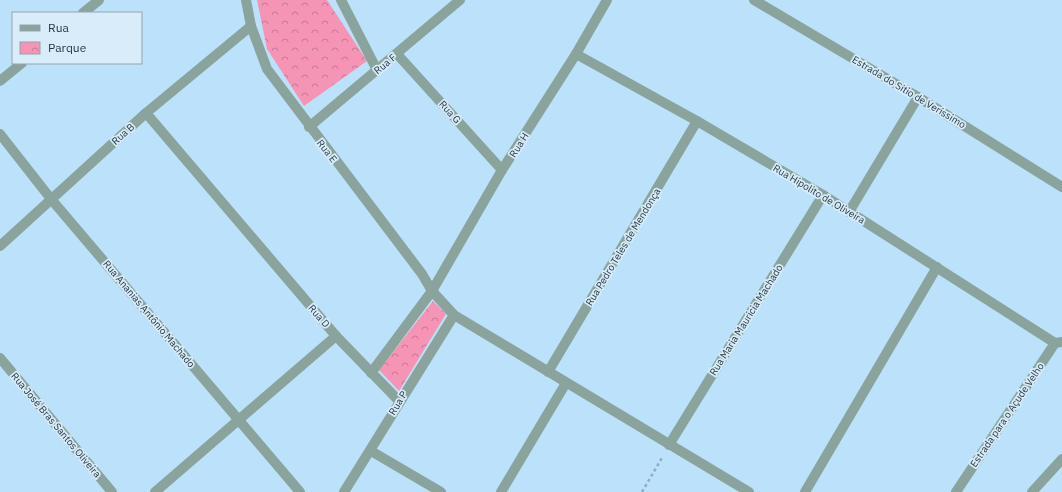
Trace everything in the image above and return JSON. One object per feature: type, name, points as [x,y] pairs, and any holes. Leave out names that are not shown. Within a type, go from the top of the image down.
[{"type":"street","points":[[84,12],[99,0]]},
{"type":"street","name":"Rua E","points":[[246,0],[251,26],[267,69],[309,127],[422,274],[432,291]]},
{"type":"street","points":[[341,0],[378,70]]},
{"type":"street","name":"Rua F","points":[[309,127],[460,0]]},
{"type":"street","name":"Rua H","points":[[371,373],[432,291],[502,170],[576,54],[607,0]]},
{"type":"street","name":"Estrada do Sítio de Veríssimo","points":[[754,0],[918,97],[1062,187]]},
{"type":"street","name":"Rua B","points":[[0,246],[146,114],[251,26]]},
{"type":"street","name":"Rua G","points":[[397,54],[502,170]]},
{"type":"street","name":"Rua Hipolito de Oliveira","points":[[576,54],[697,121],[822,195],[1059,343]]},
{"type":"street","points":[[0,81],[21,64]]},
{"type":"street","points":[[849,212],[918,97]]},
{"type":"street","name":"Rua D","points":[[146,114],[336,336],[155,492]]},
{"type":"street","name":"Rua Pedro Teles de Mendonça","points":[[548,372],[697,121]]},
{"type":"street","name":"Rua Ananias Antônio Machado","points":[[0,134],[51,199],[300,492]]},
{"type":"street","name":"Rua Maria Mauricia Machado","points":[[669,445],[822,195]]},
{"type":"street","points":[[805,492],[937,267]]},
{"type":"street","points":[[432,291],[454,315],[749,492]]},
{"type":"street","name":"Rua P","points":[[344,492],[371,451],[399,401],[454,315]]},
{"type":"street","points":[[336,336],[399,401]]},
{"type":"street","name":"Estrada para o Açude Velho","points":[[956,492],[1059,343]]},
{"type":"street","name":"Rua José Bras Santos Oliveira","points":[[0,358],[112,492]]},
{"type":"street","points":[[501,492],[566,383]]},
{"type":"street","points":[[371,451],[440,492]]},
{"type":"street","points":[[1032,492],[1062,459]]},
{"type":"path","points":[[642,492],[669,445]]},
{"type":"green space","points":[[257,0],[327,0],[367,61],[304,106],[267,49]]},
{"type":"green space","points":[[433,301],[446,314],[399,391],[379,370]]}]
